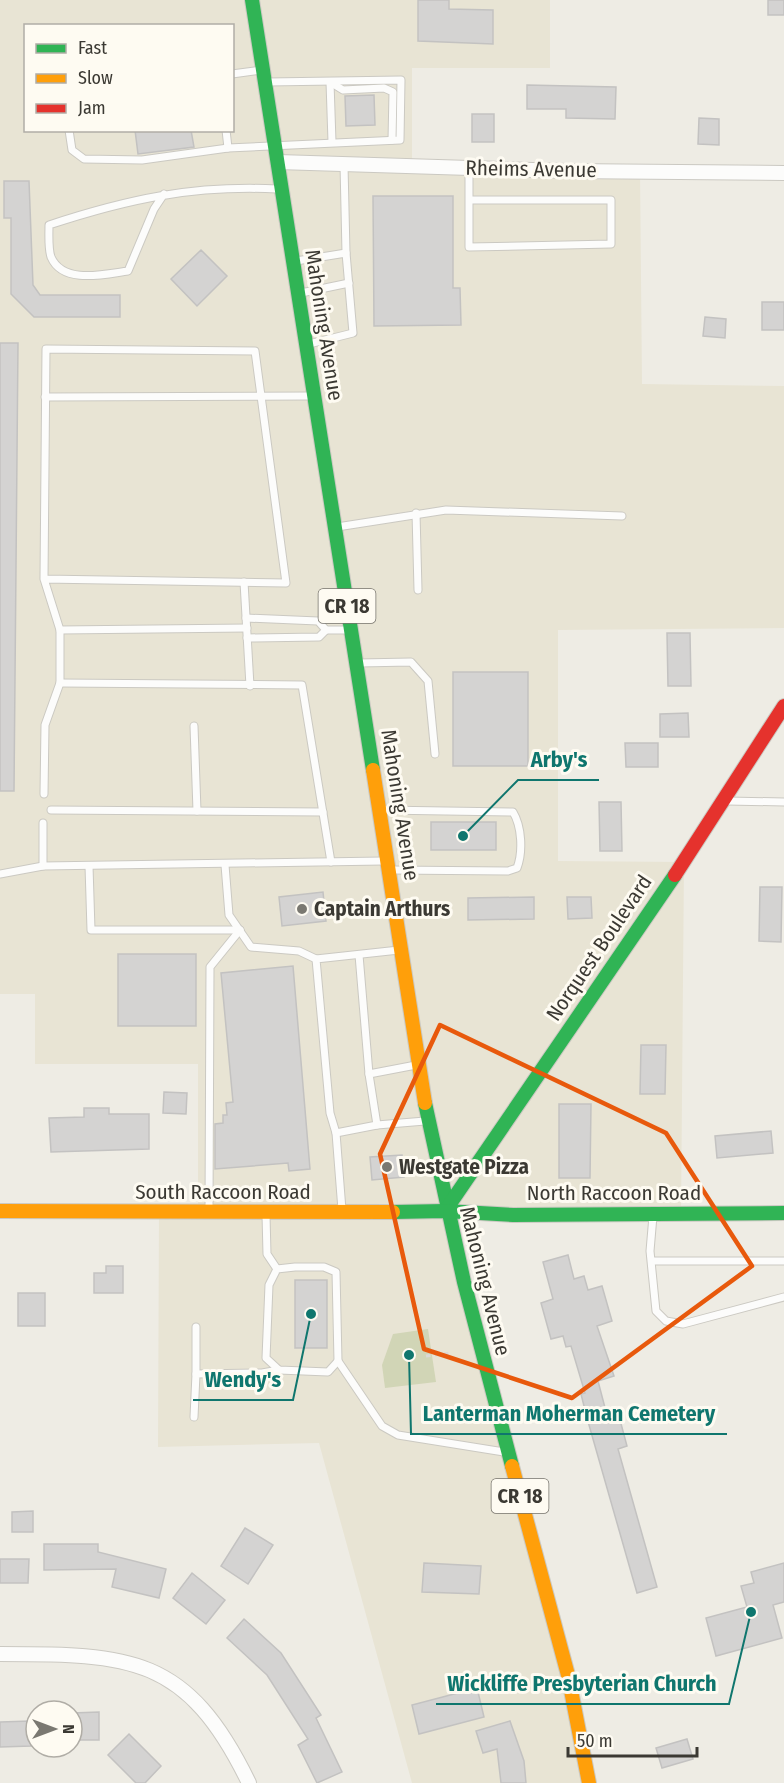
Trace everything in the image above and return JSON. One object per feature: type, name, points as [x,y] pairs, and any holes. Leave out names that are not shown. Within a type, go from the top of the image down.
[{"type":"main road","name":"Mahoning Avenue","points":[[252,0],[419,1065],[445,1211],[508,1453],[564,1653],[583,1739],[589,1783]]},
{"type":"main road","name":"Norquest Boulevard","points":[[445,1211],[724,801],[784,706]]},
{"type":"main road","name":"South Raccoon Road","points":[[0,1211],[342,1213],[445,1211]]},
{"type":"main road","name":"North Raccoon Road","points":[[445,1211],[513,1215],[784,1213]]},
{"type":"street","name":"Rheims Avenue","points":[[278,162],[469,168],[784,173]]},
{"type":"street","points":[[0,1654],[107,1657],[148,1670],[167,1679],[189,1695],[217,1725],[249,1783]]},
{"type":"lane","points":[[69,132],[72,150],[84,159],[142,160],[228,148],[400,140],[401,80],[330,82],[234,75]]},
{"type":"lane","points":[[330,82],[343,90],[384,88],[393,92],[392,140]]},
{"type":"lane","points":[[330,82],[332,142]]},
{"type":"lane","points":[[226,132],[228,148]]},
{"type":"lane","points":[[306,345],[353,333],[346,253],[344,165]]},
{"type":"lane","points":[[469,168],[469,200],[469,247],[611,244],[611,200],[469,200]]},
{"type":"lane","points":[[164,194],[154,209],[128,271],[78,275],[60,270],[51,256],[49,225],[88,212],[164,194],[238,187],[282,189]]},
{"type":"lane","points":[[293,262],[346,253]]},
{"type":"lane","points":[[298,294],[349,283]]},
{"type":"lane","points":[[44,579],[286,583],[255,351],[46,349],[44,579],[60,630],[60,683],[45,725],[44,794]]},
{"type":"lane","points":[[45,397],[314,396]]},
{"type":"lane","points":[[335,527],[446,510],[622,516]]},
{"type":"lane","points":[[416,513],[418,590]]},
{"type":"lane","points":[[244,582],[250,686]]},
{"type":"lane","points":[[246,618],[318,621],[326,630]]},
{"type":"lane","points":[[60,630],[247,628]]},
{"type":"lane","points":[[247,638],[319,637],[326,630],[351,630]]},
{"type":"lane","points":[[356,664],[411,662],[428,681],[435,754]]},
{"type":"lane","points":[[60,683],[302,685],[331,862]]},
{"type":"lane","points":[[195,726],[197,811]]},
{"type":"lane","points":[[724,801],[784,802]]},
{"type":"lane","points":[[51,810],[323,812]]},
{"type":"lane","points":[[0,874],[43,866],[331,862],[508,871],[517,868],[520,861],[519,822],[513,812],[379,810]]},
{"type":"lane","points":[[43,823],[43,866]]},
{"type":"lane","points":[[225,865],[229,915],[251,947],[299,951],[316,959],[401,949]]},
{"type":"lane","points":[[89,866],[91,930],[240,930]]},
{"type":"lane","points":[[209,1213],[210,967],[240,930]]},
{"type":"lane","points":[[360,955],[369,1074],[377,1125]]},
{"type":"lane","points":[[316,959],[330,1113],[336,1133],[342,1213]]},
{"type":"lane","points":[[369,1074],[419,1065]]},
{"type":"lane","points":[[336,1133],[377,1125],[428,1120]]},
{"type":"lane","points":[[266,1213],[267,1254],[277,1269]]},
{"type":"lane","points":[[653,1214],[652,1261],[656,1311],[666,1321],[683,1324],[784,1297]]},
{"type":"lane","points":[[652,1261],[784,1262]]},
{"type":"lane","points":[[277,1269],[324,1267],[336,1272],[338,1361],[382,1426],[398,1435],[508,1453]]},
{"type":"lane","points":[[277,1269],[269,1285],[266,1358],[279,1370]]},
{"type":"lane","points":[[194,1417],[196,1327]]},
{"type":"lane","points":[[196,1374],[262,1373],[279,1370],[328,1372],[338,1361]]},
{"type":"path","points":[[426,1356],[452,1353]]},
{"type":"highlighted area","points":[[440,1025],[666,1133],[752,1266],[572,1398],[424,1349],[380,1154]]},
{"type":"shaded area","points":[[0,0],[550,0],[550,68],[412,68],[412,166],[640,171],[642,384],[784,386],[784,628],[558,630],[558,861],[684,862],[681,1214],[446,1211],[589,1783],[412,1783],[319,1443],[158,1447],[159,1213],[198,1213],[198,1064],[35,1064],[35,994],[0,994]]},
{"type":"green space","points":[[428,1329],[436,1382],[385,1388],[382,1365],[393,1334]]},
{"type":"building","points":[[418,0],[449,0],[449,9],[493,10],[493,44],[418,41]]},
{"type":"building","points":[[768,0],[784,0],[784,15],[768,15]]},
{"type":"building","points":[[527,85],[616,87],[615,119],[566,118],[566,109],[527,109]]},
{"type":"building","points":[[374,95],[375,125],[346,126],[345,96]]},
{"type":"building","points":[[472,114],[494,114],[494,142],[472,142]]},
{"type":"building","points":[[699,118],[719,119],[719,145],[698,144]]},
{"type":"building","points":[[135,132],[191,132],[194,147],[138,154]]},
{"type":"building","points":[[4,181],[29,181],[33,285],[40,295],[120,295],[120,317],[34,317],[11,294],[11,218],[4,218]]},
{"type":"building","points":[[373,196],[453,196],[453,288],[460,288],[461,325],[374,326]]},
{"type":"building","points":[[201,250],[227,276],[197,306],[171,279]]},
{"type":"building","points":[[762,302],[784,302],[784,330],[762,330]]},
{"type":"building","points":[[705,317],[726,319],[725,338],[703,336]]},
{"type":"building","points":[[0,343],[18,343],[14,791],[0,791]]},
{"type":"building","points":[[667,633],[690,633],[691,686],[668,686]]},
{"type":"building","points":[[453,672],[528,672],[528,766],[453,766]]},
{"type":"building","points":[[688,713],[689,737],[660,737],[660,714]]},
{"type":"building","points":[[625,743],[658,743],[658,767],[626,767]]},
{"type":"building","points":[[599,802],[621,802],[622,851],[600,851]]},
{"type":"building","points":[[431,822],[496,822],[496,850],[431,850]]},
{"type":"building","points":[[760,887],[782,887],[781,942],[759,941]]},
{"type":"building","name":"Captain Arthurs","points":[[323,892],[326,921],[282,926],[279,897]]},
{"type":"building","points":[[534,897],[534,919],[468,920],[468,898]]},
{"type":"building","points":[[567,897],[591,897],[592,918],[568,919]]},
{"type":"building","points":[[118,954],[196,954],[196,1026],[118,1026]]},
{"type":"building","points":[[293,966],[310,1169],[289,1171],[288,1163],[215,1169],[215,1124],[223,1123],[223,1115],[227,1115],[226,1103],[233,1102],[221,973]]},
{"type":"building","points":[[641,1045],[666,1045],[665,1094],[640,1094]]},
{"type":"building","points":[[164,1092],[187,1093],[186,1114],[163,1113]]},
{"type":"building","points":[[559,1104],[591,1104],[590,1178],[559,1178]]},
{"type":"building","points":[[84,1108],[109,1108],[109,1114],[149,1114],[149,1149],[51,1152],[49,1118],[84,1117]]},
{"type":"building","points":[[771,1131],[773,1153],[717,1158],[715,1136]]},
{"type":"building","name":"Westgate Pizza","points":[[402,1155],[404,1177],[372,1180],[370,1157]]},
{"type":"building","points":[[568,1255],[574,1279],[584,1276],[588,1290],[602,1286],[612,1321],[597,1326],[614,1376],[598,1381],[609,1423],[620,1420],[627,1446],[618,1449],[657,1587],[637,1593],[587,1418],[581,1394],[585,1393],[571,1346],[566,1347],[563,1336],[551,1339],[541,1303],[553,1299],[543,1262]]},
{"type":"building","points":[[106,1266],[123,1266],[123,1293],[94,1293],[94,1273],[106,1273]]},
{"type":"building","points":[[295,1280],[327,1280],[327,1348],[295,1348]]},
{"type":"building","points":[[18,1293],[45,1293],[45,1326],[18,1326]]},
{"type":"building","points":[[33,1511],[33,1532],[12,1532],[12,1512]]},
{"type":"building","points":[[245,1528],[273,1545],[248,1584],[221,1566]]},
{"type":"building","points":[[44,1544],[98,1544],[98,1552],[166,1569],[159,1598],[112,1587],[116,1569],[44,1570]]},
{"type":"building","points":[[0,1559],[29,1559],[28,1583],[0,1583]]},
{"type":"building","points":[[424,1563],[481,1566],[479,1594],[422,1592]]},
{"type":"building","points":[[784,1563],[784,1602],[773,1605],[782,1638],[716,1656],[706,1618],[747,1607],[741,1586],[754,1583],[751,1572]]},
{"type":"building","points":[[192,1573],[225,1600],[206,1624],[173,1598]]},
{"type":"building","points":[[244,1619],[281,1653],[321,1715],[316,1718],[342,1772],[317,1783],[298,1745],[308,1739],[267,1675],[227,1638]]},
{"type":"building","points":[[477,1688],[484,1717],[419,1734],[412,1705]]},
{"type":"building","points":[[99,1712],[99,1740],[84,1740],[84,1713]]},
{"type":"building","points":[[24,1721],[24,1746],[0,1747],[0,1722]]},
{"type":"building","points":[[510,1721],[524,1761],[526,1783],[501,1783],[497,1749],[483,1753],[476,1731]]},
{"type":"building","points":[[129,1734],[161,1766],[145,1783],[136,1783],[108,1755]]},
{"type":"building","points":[[687,1739],[693,1759],[662,1768],[656,1748]]},
{"type":"traffic: fast","points":[[252,0],[373,770]]},
{"type":"traffic: fast","points":[[445,1211],[675,875]]},
{"type":"traffic: fast","points":[[425,1103],[464,1282],[512,1466]]},
{"type":"traffic: fast","points":[[393,1212],[445,1211],[513,1215],[784,1213]]},
{"type":"traffic: slow","points":[[373,770],[425,1103]]},
{"type":"traffic: slow","points":[[0,1211],[393,1212]]},
{"type":"traffic: slow","points":[[512,1466],[568,1675],[589,1783]]},
{"type":"traffic: jam","points":[[675,875],[784,706]]},
{"type":"place","name":"Arby's","points":[[463,836]]},
{"type":"place","name":"Captain Arthurs","points":[[302,909]]},
{"type":"place","name":"Westgate Pizza","points":[[387,1167]]},
{"type":"place","name":"Wendy's","points":[[311,1314]]},
{"type":"place","name":"Lanterman Moherman Cemetery","points":[[409,1355]]},
{"type":"place","name":"Wickliffe Presbyterian Church","points":[[751,1612]]}]
